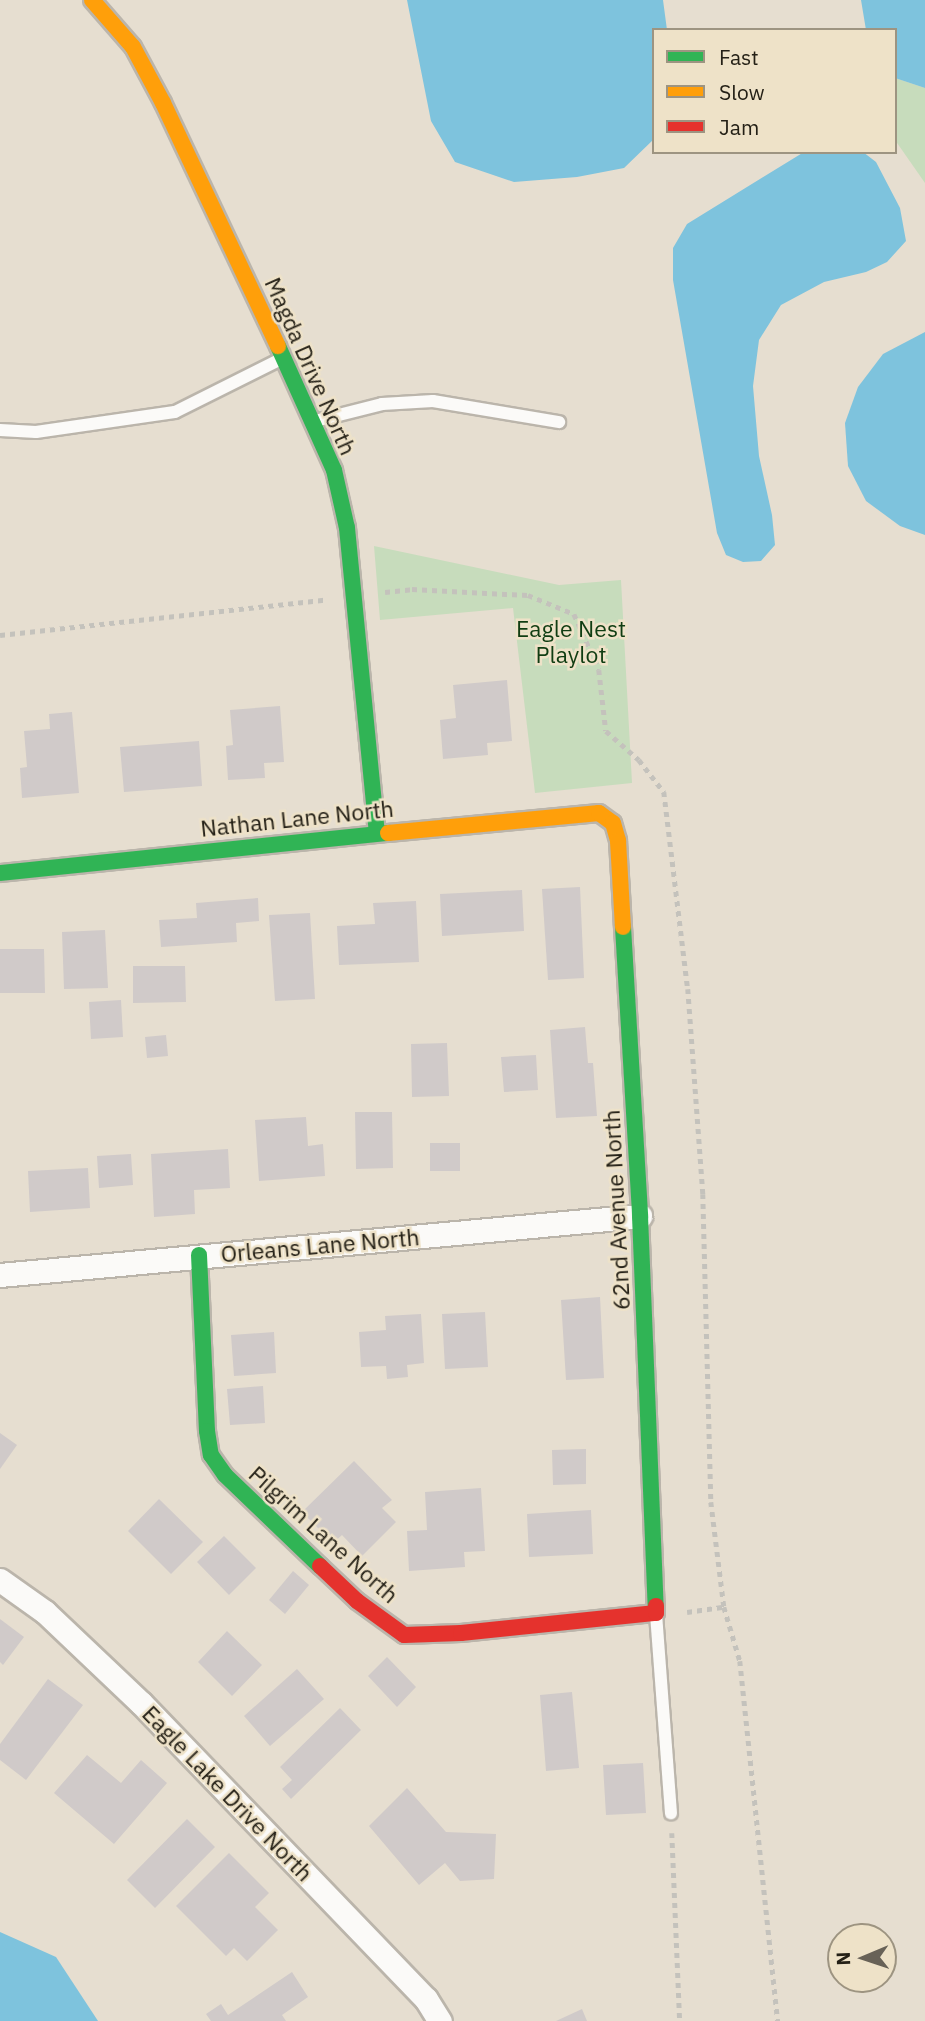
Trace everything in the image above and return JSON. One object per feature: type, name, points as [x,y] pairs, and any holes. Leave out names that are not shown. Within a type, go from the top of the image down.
[{"type":"street","name":"Magda Drive North","points":[[92,0],[111,13],[163,103],[314,421],[334,470],[347,528],[377,832]]},
{"type":"street","name":"Nathan Lane North","points":[[0,873],[377,832],[599,813]]},
{"type":"street","name":"62nd Avenue North","points":[[599,813],[613,823],[618,841],[640,1216],[656,1612]]},
{"type":"street","name":"Orleans Lane North","points":[[0,1275],[640,1216]]},
{"type":"street","name":"Pilgrim Lane North","points":[[199,1255],[207,1431],[211,1455],[225,1475],[357,1601],[404,1634],[461,1633],[656,1612]]},
{"type":"street","name":"Eagle Lake Drive North","points":[[0,1580],[45,1612],[141,1703],[426,1999],[440,2021]]},
{"type":"lane","points":[[0,430],[36,432],[175,412],[283,358]]},
{"type":"lane","points":[[314,421],[382,404],[433,401],[559,422]]},
{"type":"lane","points":[[656,1612],[671,1812]]},
{"type":"path","points":[[0,635],[412,589],[528,595],[574,614],[599,670],[606,731],[639,760],[664,792],[688,989],[703,1194],[711,1502],[724,1606],[740,1661],[778,2021]]},
{"type":"path","points":[[671,1812],[680,2021]]},
{"type":"green space","points":[[897,79],[925,88],[925,183],[897,143]]},
{"type":"green space","name":"Eagle Nest Playlot","points":[[374,546],[559,585],[621,580],[632,783],[535,793],[513,608],[380,620]]},
{"type":"water","points":[[407,0],[663,0],[667,28],[652,28],[652,141],[624,168],[577,177],[514,182],[455,162],[431,121]]},
{"type":"water","points":[[861,0],[925,0],[925,88],[897,79],[897,28],[866,28]]},
{"type":"water","points":[[801,154],[866,154],[876,162],[900,208],[906,241],[887,262],[866,272],[824,282],[781,305],[759,340],[753,386],[759,456],[772,515],[775,545],[761,561],[743,562],[726,555],[717,533],[673,280],[673,248],[687,224]]},
{"type":"water","points":[[925,332],[925,535],[900,526],[866,501],[848,466],[845,423],[858,387],[883,354]]},
{"type":"water","points":[[0,1932],[56,1957],[98,2021],[0,2021]]},
{"type":"building","points":[[507,680],[512,741],[487,743],[488,755],[443,759],[440,720],[456,718],[453,685]]},
{"type":"building","points":[[280,706],[284,762],[264,763],[265,778],[228,780],[226,746],[233,745],[230,710]]},
{"type":"building","points":[[72,712],[79,793],[22,798],[20,768],[27,767],[24,731],[50,729],[49,714]]},
{"type":"building","points":[[199,741],[202,786],[124,792],[120,747]]},
{"type":"building","points":[[580,887],[584,978],[548,980],[542,889]]},
{"type":"building","points":[[522,890],[524,931],[442,936],[440,894]]},
{"type":"building","points":[[258,898],[259,921],[236,923],[237,942],[161,947],[159,920],[197,918],[196,903]]},
{"type":"building","points":[[416,901],[419,962],[339,965],[337,926],[375,924],[373,903]]},
{"type":"building","points":[[310,913],[315,999],[275,1001],[269,915]]},
{"type":"building","points":[[105,930],[108,988],[64,989],[62,932]]},
{"type":"building","points":[[0,949],[44,949],[45,993],[0,993]]},
{"type":"building","points":[[133,966],[185,966],[186,1002],[133,1003]]},
{"type":"building","points":[[121,1000],[123,1037],[91,1039],[89,1002]]},
{"type":"building","points":[[585,1027],[588,1063],[593,1063],[597,1116],[556,1118],[550,1030]]},
{"type":"building","points":[[166,1035],[168,1056],[147,1058],[145,1037]]},
{"type":"building","points":[[447,1043],[449,1096],[412,1097],[411,1044]]},
{"type":"building","points":[[536,1055],[538,1090],[504,1092],[501,1057]]},
{"type":"building","points":[[355,1112],[392,1112],[393,1168],[356,1169]]},
{"type":"building","points":[[306,1117],[308,1146],[323,1144],[325,1176],[259,1181],[255,1120]]},
{"type":"building","points":[[430,1143],[460,1143],[460,1171],[430,1171]]},
{"type":"building","points":[[228,1149],[230,1188],[194,1190],[195,1214],[154,1217],[151,1154]]},
{"type":"building","points":[[131,1154],[133,1185],[99,1188],[97,1156]]},
{"type":"building","points":[[88,1168],[90,1208],[30,1212],[28,1171]]},
{"type":"building","points":[[600,1297],[604,1378],[566,1380],[561,1300]]},
{"type":"building","points":[[485,1312],[488,1367],[445,1369],[442,1314]]},
{"type":"building","points":[[421,1314],[424,1363],[407,1365],[408,1377],[387,1379],[386,1366],[361,1367],[359,1332],[386,1330],[385,1316]]},
{"type":"building","points":[[274,1332],[276,1373],[234,1376],[231,1335]]},
{"type":"building","points":[[263,1386],[265,1423],[230,1425],[227,1389]]},
{"type":"building","points":[[0,1433],[17,1445],[0,1469]]},
{"type":"building","points":[[586,1449],[586,1484],[553,1485],[552,1450]]},
{"type":"building","points":[[354,1461],[392,1500],[382,1508],[396,1522],[362,1556],[342,1535],[333,1543],[302,1512]]},
{"type":"building","points":[[481,1488],[485,1551],[464,1552],[465,1567],[409,1571],[407,1531],[427,1530],[425,1492]]},
{"type":"building","points":[[159,1499],[203,1542],[171,1574],[128,1531]]},
{"type":"building","points":[[591,1510],[593,1554],[529,1557],[527,1514]]},
{"type":"building","points":[[224,1536],[256,1568],[229,1595],[197,1562]]},
{"type":"building","points":[[293,1571],[309,1585],[285,1614],[269,1600]]},
{"type":"building","points":[[0,1619],[24,1637],[3,1665],[0,1662]]},
{"type":"building","points":[[227,1631],[262,1665],[232,1696],[198,1662]]},
{"type":"building","points":[[387,1657],[416,1687],[397,1707],[368,1676]]},
{"type":"building","points":[[297,1669],[324,1699],[270,1746],[244,1716]]},
{"type":"building","points":[[48,1679],[83,1705],[26,1780],[0,1760],[0,1744]]},
{"type":"building","points":[[572,1692],[579,1768],[546,1771],[540,1695]]},
{"type":"building","points":[[340,1708],[361,1730],[291,1799],[282,1789],[292,1780],[280,1767]]},
{"type":"building","points":[[87,1755],[121,1783],[141,1760],[167,1783],[114,1844],[54,1793]]},
{"type":"building","points":[[643,1763],[646,1813],[606,1815],[603,1765]]},
{"type":"building","points":[[407,1788],[446,1832],[496,1834],[494,1879],[460,1881],[445,1863],[419,1885],[369,1826]]},
{"type":"building","points":[[187,1819],[215,1847],[155,1908],[127,1880]]},
{"type":"building","points":[[229,1853],[269,1893],[255,1907],[278,1930],[247,1961],[234,1948],[226,1956],[176,1906]]},
{"type":"building","points":[[292,1972],[308,1997],[282,2015],[286,2021],[211,2021],[206,2014],[221,2004],[228,2015]]},
{"type":"building","points":[[582,2009],[587,2021],[556,2021]]},
{"type":"traffic: fast","points":[[278,346],[334,470],[347,528],[377,832]]},
{"type":"traffic: fast","points":[[0,873],[388,833]]},
{"type":"traffic: fast","points":[[623,927],[640,1216],[656,1606]]},
{"type":"traffic: fast","points":[[199,1255],[207,1431],[211,1455],[225,1475],[320,1566]]},
{"type":"traffic: slow","points":[[92,0],[133,47],[163,103],[278,346]]},
{"type":"traffic: slow","points":[[388,833],[599,813],[613,823],[618,841],[623,927]]},
{"type":"traffic: jam","points":[[320,1566],[357,1601],[404,1635],[461,1633],[656,1613],[656,1606]]}]
